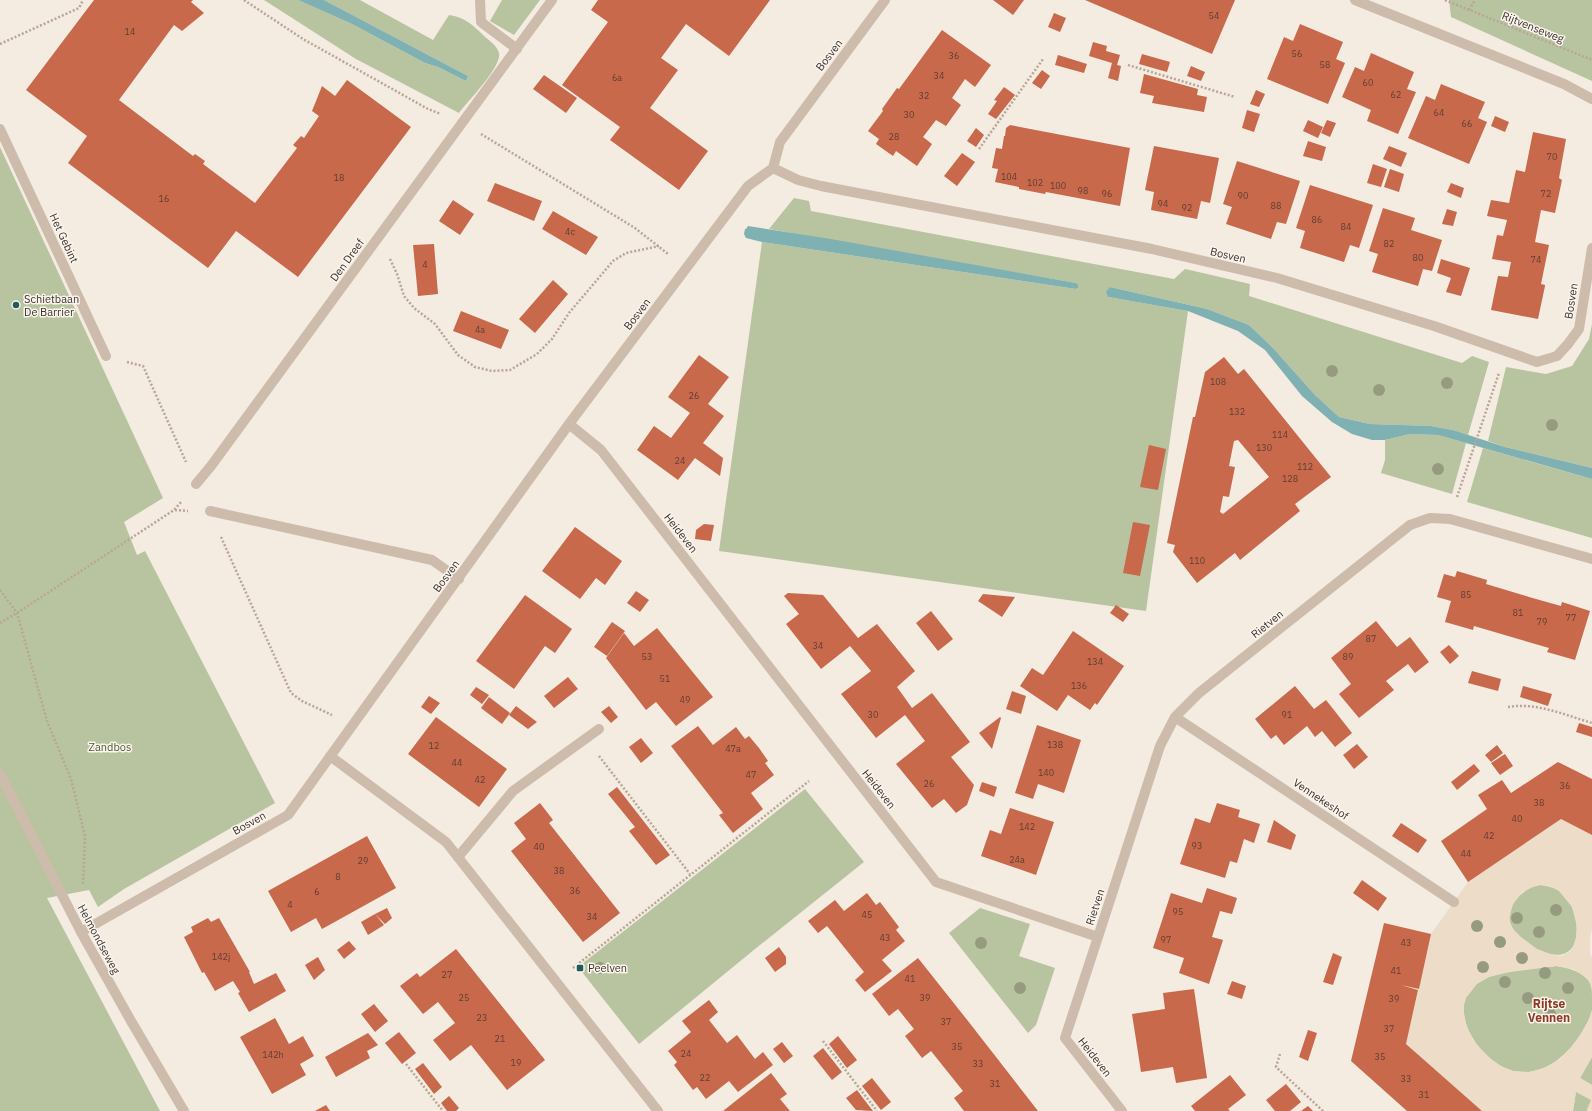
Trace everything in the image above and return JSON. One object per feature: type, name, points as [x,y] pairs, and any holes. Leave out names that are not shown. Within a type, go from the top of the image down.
[{"type":"street","points":[[480,0],[481,22],[517,49]]},
{"type":"street","name":"Den Dreef","points":[[196,484],[211,466],[552,0]]},
{"type":"street","name":"Bosven","points":[[81,932],[288,815],[569,424],[748,186],[773,168],[780,142],[886,0]]},
{"type":"street","points":[[1355,0],[1564,84],[1592,99]]},
{"type":"street","name":"Het Gebint","points":[[0,129],[106,356]]},
{"type":"street","name":"Bosven","points":[[773,168],[798,180],[821,186],[1152,250],[1277,278],[1434,326],[1537,362],[1557,356],[1568,344],[1578,329],[1592,248]]},
{"type":"street","name":"Heideven","points":[[569,424],[601,450],[936,882],[1098,937],[1065,1038],[1122,1111]]},
{"type":"street","points":[[210,511],[432,560],[459,579]]},
{"type":"street","name":"Rietven","points":[[1098,937],[1160,746],[1175,717],[1199,693],[1410,524],[1430,518],[1450,518],[1592,559]]},
{"type":"street","name":"Vennekeshof","points":[[1175,717],[1454,902]]},
{"type":"street","points":[[458,857],[513,791],[599,729]]},
{"type":"street","points":[[330,756],[446,842],[658,1111]]},
{"type":"street","name":"Helmondseweg","points":[[0,774],[81,932],[184,1111]]},
{"type":"path","points":[[0,44],[79,8],[83,0]]},
{"type":"path","points":[[244,0],[303,39],[428,109],[462,122],[635,228],[686,269]]},
{"type":"path","name":"Rijtvenseweg","points":[[1445,0],[1592,60]]},
{"type":"path","points":[[1469,10],[1475,0]]},
{"type":"path","points":[[979,149],[1043,59]]},
{"type":"path","points":[[1128,65],[1234,97]]},
{"type":"path","points":[[374,243],[390,258],[404,296],[414,308],[435,324],[458,355],[476,367],[492,371],[510,370],[537,354],[552,339],[569,313],[613,261],[626,253],[659,246]]},
{"type":"path","points":[[1450,518],[1506,351]]},
{"type":"path","points":[[106,356],[143,366],[196,484]]},
{"type":"path","points":[[0,623],[174,510]]},
{"type":"path","points":[[210,511],[291,693],[302,701],[352,725]]},
{"type":"path","points":[[0,590],[17,613],[47,721],[71,778],[85,836],[83,892]]},
{"type":"path","points":[[1508,707],[1520,704],[1541,708],[1592,722]]},
{"type":"path","points":[[585,739],[690,874]]},
{"type":"path","points":[[556,982],[690,874],[809,781]]},
{"type":"path","points":[[822,1041],[877,1111]]},
{"type":"path","points":[[1280,1054],[1276,1067],[1323,1111]]},
{"type":"path","points":[[406,1064],[443,1111]]},
{"type":"green space","points":[[264,0],[298,0],[352,24],[425,63],[438,67],[466,81],[468,76],[324,0],[360,0],[433,40],[449,15],[454,16],[468,22],[492,43],[498,50],[499,59],[484,84],[459,113],[356,59]]},
{"type":"green space","points":[[502,0],[540,0],[514,35],[490,21]]},
{"type":"green space","points":[[1449,0],[1592,0],[1592,81],[1451,17]]},
{"type":"green space","name":"Zandbos","points":[[0,147],[163,498],[124,522],[137,555],[145,551],[275,803],[124,889],[98,907],[89,890],[47,898],[160,1111],[0,1111]]},
{"type":"green space","points":[[794,198],[809,201],[811,211],[1174,279],[1185,269],[1250,284],[1249,296],[1462,363],[1472,356],[1489,362],[1468,435],[1453,430],[1431,426],[1370,424],[1339,417],[1315,395],[1273,348],[1249,325],[1207,309],[1110,287],[1108,297],[1188,311],[1146,611],[719,551],[762,242],[1076,289],[1078,288],[1076,283],[769,229]]},
{"type":"green space","points":[[1592,324],[1592,468],[1505,447],[1488,441],[1506,367],[1546,374],[1572,366],[1589,339]]},
{"type":"green space","points":[[1410,434],[1438,435],[1466,443],[1452,494],[1381,473],[1385,460],[1385,440]]},
{"type":"green space","points":[[1483,448],[1592,479],[1592,538],[1467,502]]},
{"type":"green space","points":[[805,789],[864,862],[639,1044],[578,967]]},
{"type":"green space","points":[[1540,885],[1558,890],[1564,894],[1572,906],[1577,928],[1575,942],[1570,950],[1562,954],[1543,952],[1533,947],[1517,934],[1510,924],[1510,913],[1515,901],[1526,890]]},
{"type":"green space","points":[[980,908],[1030,924],[1019,956],[1055,968],[1036,1025],[1028,1033],[949,933]]},
{"type":"green space","points":[[1556,966],[1576,971],[1583,975],[1591,984],[1592,1010],[1589,1018],[1576,1041],[1560,1058],[1551,1064],[1530,1072],[1519,1072],[1507,1069],[1486,1055],[1469,1032],[1465,1019],[1464,1007],[1467,995],[1476,984],[1483,979],[1492,976],[1514,971]]},
{"type":"green space","points":[[1592,1057],[1592,1085],[1580,1078]]},
{"type":"green space","points":[[1576,1091],[1592,1100],[1587,1111],[1573,1111]]},
{"type":"shaded area","points":[[1561,819],[1592,835],[1592,929],[1590,937],[1590,953],[1592,958],[1592,987],[1587,978],[1573,969],[1556,966],[1510,972],[1489,977],[1477,984],[1466,998],[1463,1008],[1467,1028],[1477,1045],[1491,1059],[1501,1066],[1513,1071],[1529,1072],[1547,1067],[1561,1058],[1576,1042],[1588,1022],[1592,1010],[1592,1057],[1580,1078],[1592,1085],[1592,1111],[1587,1111],[1591,1100],[1576,1092],[1573,1111],[1482,1111],[1406,1044],[1431,934],[1468,882]],"holes":[[[1540,885],[1550,886],[1559,891],[1572,907],[1577,926],[1573,948],[1562,956],[1553,955],[1537,949],[1512,928],[1509,919],[1513,904],[1522,892]]]},
{"type":"water","points":[[298,0],[324,0],[468,76],[466,81],[438,67],[425,63],[352,24]]},
{"type":"water","points":[[748,226],[831,239],[1076,283],[1078,288],[1076,289],[762,242],[746,238],[744,234],[745,229]]},
{"type":"water","points":[[1110,287],[1207,309],[1249,325],[1273,348],[1315,395],[1339,417],[1370,424],[1431,426],[1453,430],[1505,447],[1592,468],[1592,479],[1438,435],[1410,434],[1385,440],[1372,440],[1352,434],[1332,422],[1302,396],[1265,350],[1238,331],[1188,311],[1108,297],[1106,292]]},
{"type":"building","points":[[94,0],[193,0],[191,2],[204,13],[182,31],[174,25],[119,100],[193,156],[195,154],[205,161],[203,164],[255,203],[297,148],[293,145],[301,136],[304,138],[319,116],[312,111],[322,86],[335,96],[347,80],[411,127],[298,277],[236,231],[208,268],[68,163],[87,136],[26,90]]},
{"type":"building","points":[[598,0],[770,0],[729,56],[686,24],[661,58],[678,70],[650,108],[708,151],[679,190],[610,140],[620,127],[562,85],[608,22],[591,10]]},
{"type":"building","points":[[993,0],[1024,0],[1013,15]]},
{"type":"building","points":[[1085,0],[1235,0],[1212,54]]},
{"type":"building","points":[[1054,13],[1066,18],[1060,32],[1048,27]]},
{"type":"building","points":[[1300,24],[1343,42],[1336,59],[1345,63],[1328,104],[1267,79],[1284,37],[1293,41]]},
{"type":"building","points":[[942,30],[991,65],[975,87],[965,79],[952,98],[961,105],[946,126],[936,120],[923,137],[932,144],[917,166],[896,151],[893,156],[876,144],[879,139],[868,131],[883,111],[882,109],[897,88],[899,89]]},
{"type":"building","points":[[1093,42],[1107,46],[1106,51],[1120,55],[1117,65],[1121,66],[1118,81],[1108,78],[1112,63],[1089,56]]},
{"type":"building","points":[[1371,53],[1414,72],[1407,89],[1416,92],[1398,134],[1367,121],[1371,110],[1342,97],[1355,67],[1364,71]]},
{"type":"building","points":[[1142,54],[1170,62],[1167,72],[1139,64]]},
{"type":"building","points":[[1058,55],[1087,64],[1084,73],[1055,65]]},
{"type":"building","points":[[1191,66],[1205,72],[1201,81],[1187,76]]},
{"type":"building","points":[[1042,70],[1050,76],[1041,89],[1032,83]]},
{"type":"building","points":[[1144,74],[1198,89],[1197,95],[1207,97],[1204,112],[1152,103],[1154,96],[1140,93]]},
{"type":"building","points":[[544,75],[577,98],[566,113],[533,89]]},
{"type":"building","points":[[1441,84],[1485,102],[1478,118],[1487,122],[1469,164],[1408,138],[1426,96],[1435,100]]},
{"type":"building","points":[[1004,87],[1015,95],[996,119],[988,114],[997,101],[994,100]]},
{"type":"building","points":[[1256,90],[1265,94],[1259,107],[1250,104]]},
{"type":"building","points":[[1247,110],[1260,114],[1254,132],[1242,128]]},
{"type":"building","points":[[1495,116],[1509,122],[1505,132],[1491,126]]},
{"type":"building","points":[[1308,120],[1323,127],[1318,138],[1303,131]]},
{"type":"building","points":[[1327,120],[1336,123],[1330,137],[1321,133]]},
{"type":"building","points":[[1010,125],[1130,148],[1120,206],[1046,192],[1045,194],[1019,189],[1019,187],[995,182],[998,169],[992,168],[996,148],[1002,149],[1006,128]]},
{"type":"building","points":[[976,128],[984,135],[976,147],[967,141]]},
{"type":"building","points":[[1533,132],[1566,139],[1559,178],[1562,180],[1555,213],[1541,210],[1535,242],[1549,245],[1541,284],[1545,286],[1538,319],[1491,310],[1498,276],[1508,277],[1511,262],[1492,259],[1497,235],[1503,236],[1507,220],[1487,216],[1491,200],[1509,203],[1516,170],[1525,172]]},
{"type":"building","points":[[1308,141],[1326,147],[1322,161],[1303,156]]},
{"type":"building","points":[[1154,146],[1219,158],[1210,203],[1201,201],[1197,219],[1151,210],[1154,192],[1145,190]]},
{"type":"building","points":[[1389,146],[1407,153],[1401,167],[1383,159]]},
{"type":"building","points":[[962,153],[975,162],[957,186],[944,176]]},
{"type":"building","points":[[1237,161],[1300,181],[1286,224],[1277,222],[1271,239],[1226,224],[1232,207],[1223,204]]},
{"type":"building","points":[[1373,164],[1387,169],[1381,187],[1367,183]]},
{"type":"building","points":[[1390,169],[1404,174],[1399,192],[1384,187]]},
{"type":"building","points":[[495,183],[542,201],[534,221],[487,201]]},
{"type":"building","points":[[1451,183],[1464,188],[1461,198],[1447,192]]},
{"type":"building","points":[[1310,185],[1373,205],[1359,248],[1350,245],[1344,262],[1300,248],[1305,231],[1296,228]]},
{"type":"building","points":[[453,200],[474,214],[460,235],[439,221]]},
{"type":"building","points":[[1383,208],[1415,218],[1411,230],[1442,240],[1432,271],[1423,269],[1418,286],[1372,272],[1378,254],[1369,251]]},
{"type":"building","points":[[1447,209],[1457,212],[1453,226],[1442,224]]},
{"type":"building","points":[[553,211],[598,237],[586,255],[542,229]]},
{"type":"building","points":[[434,244],[438,294],[418,296],[413,245]]},
{"type":"building","points":[[1441,259],[1470,268],[1461,296],[1446,292],[1451,278],[1437,273]]},
{"type":"building","points":[[553,280],[568,294],[535,333],[519,319]]},
{"type":"building","points":[[461,311],[509,330],[501,349],[453,331]]},
{"type":"building","points":[[699,355],[729,377],[708,404],[724,416],[703,443],[723,458],[720,476],[695,458],[678,480],[637,450],[654,426],[671,438],[690,413],[668,397]]},
{"type":"building","points":[[1224,357],[1238,374],[1244,369],[1331,477],[1295,504],[1300,511],[1240,560],[1235,553],[1197,583],[1173,552],[1175,545],[1167,543],[1193,417],[1195,417],[1205,372]],"holes":[[[1238,440],[1269,477],[1223,514],[1220,512],[1223,496],[1229,497],[1235,467],[1229,466],[1234,441]]]},
{"type":"building","points":[[1149,445],[1166,449],[1158,490],[1140,487]]},
{"type":"building","points":[[1133,522],[1150,525],[1140,576],[1123,573]]},
{"type":"building","points":[[704,524],[714,525],[711,541],[695,539],[696,530]]},
{"type":"building","points":[[575,527],[622,561],[605,585],[596,578],[580,599],[542,571]]},
{"type":"building","points":[[1457,571],[1487,580],[1486,584],[1561,606],[1562,602],[1590,611],[1575,660],[1547,652],[1549,648],[1474,626],[1473,630],[1445,622],[1451,601],[1437,597],[1444,574],[1455,577]]},
{"type":"building","points":[[636,591],[649,600],[640,612],[627,603]]},
{"type":"building","points":[[788,593],[823,595],[858,638],[877,624],[915,671],[897,687],[912,708],[932,693],[970,742],[951,757],[974,785],[967,805],[956,813],[944,799],[932,808],[896,764],[925,741],[905,715],[876,738],[841,694],[871,671],[850,646],[821,669],[786,624],[799,614],[784,596]]},
{"type":"building","points":[[983,594],[1015,597],[1002,617],[978,601]]},
{"type":"building","points":[[525,595],[572,629],[555,653],[545,646],[514,689],[476,661]]},
{"type":"building","points":[[1116,605],[1129,614],[1123,622],[1110,613]]},
{"type":"building","points":[[931,611],[953,639],[938,651],[916,623]]},
{"type":"building","points":[[1376,621],[1397,647],[1410,637],[1429,662],[1415,673],[1408,664],[1386,681],[1394,690],[1359,718],[1339,694],[1351,684],[1331,658]]},
{"type":"building","points":[[612,622],[625,631],[607,656],[594,647]]},
{"type":"building","points":[[657,628],[713,697],[676,726],[656,702],[646,710],[606,658],[624,633],[634,646]]},
{"type":"building","points":[[1073,631],[1124,666],[1097,705],[1095,703],[1090,710],[1068,695],[1057,711],[1020,686],[1032,668],[1043,675]]},
{"type":"building","points":[[1449,645],[1459,656],[1450,664],[1440,652]]},
{"type":"building","points":[[1472,671],[1501,679],[1498,691],[1468,683]]},
{"type":"building","points":[[568,677],[578,689],[554,708],[544,696]]},
{"type":"building","points":[[1295,686],[1314,709],[1326,700],[1352,733],[1335,747],[1322,731],[1315,737],[1307,726],[1284,745],[1276,735],[1271,739],[1255,719]]},
{"type":"building","points":[[1523,686],[1552,694],[1548,706],[1520,697]]},
{"type":"building","points":[[476,687],[489,695],[482,704],[470,695]]},
{"type":"building","points":[[1012,691],[1026,696],[1021,714],[1006,709]]},
{"type":"building","points":[[429,696],[440,703],[431,714],[421,707]]},
{"type":"building","points":[[489,697],[510,713],[502,724],[481,708]]},
{"type":"building","points":[[516,706],[537,722],[528,729],[509,715]]},
{"type":"building","points":[[609,706],[618,717],[611,723],[601,712]]},
{"type":"building","points":[[436,717],[507,769],[479,807],[408,754]]},
{"type":"building","points":[[1000,717],[1001,718],[992,749],[979,733]]},
{"type":"building","points":[[1579,723],[1592,727],[1592,737],[1576,732]]},
{"type":"building","points":[[1037,725],[1081,740],[1064,793],[1038,784],[1033,799],[1015,793]]},
{"type":"building","points":[[698,726],[713,745],[736,727],[745,739],[749,736],[759,748],[768,761],[765,763],[774,775],[751,793],[763,809],[733,833],[719,815],[723,813],[671,746]]},
{"type":"building","points":[[641,738],[653,753],[641,763],[629,747]]},
{"type":"building","points":[[1357,744],[1368,757],[1354,769],[1343,755]]},
{"type":"building","points":[[1497,745],[1503,753],[1491,762],[1485,755]]},
{"type":"building","points":[[1505,754],[1513,766],[1500,775],[1491,763]]},
{"type":"building","points":[[1558,762],[1592,779],[1592,835],[1561,819],[1468,882],[1441,841],[1487,809],[1478,795],[1502,780],[1511,793]]},
{"type":"building","points":[[1474,764],[1480,771],[1457,790],[1451,782]]},
{"type":"building","points":[[982,782],[997,787],[994,797],[979,791]]},
{"type":"building","points":[[617,787],[670,855],[656,865],[629,831],[635,827],[608,794]]},
{"type":"building","points":[[540,803],[553,820],[549,823],[620,913],[583,942],[511,851],[526,839],[514,823]]},
{"type":"building","points":[[1217,803],[1240,810],[1238,817],[1260,824],[1254,843],[1244,839],[1237,863],[1230,861],[1225,878],[1180,864],[1195,818],[1210,823]]},
{"type":"building","points":[[1010,808],[1054,822],[1036,875],[981,856],[990,830],[1001,834]]},
{"type":"building","points":[[1274,820],[1296,835],[1291,850],[1267,842]]},
{"type":"building","points":[[1401,823],[1427,840],[1418,853],[1392,836]]},
{"type":"building","points":[[367,836],[396,888],[322,929],[316,918],[291,932],[268,891]]},
{"type":"building","points":[[1362,880],[1387,898],[1378,911],[1353,893]]},
{"type":"building","points":[[1207,888],[1237,898],[1232,914],[1220,911],[1212,937],[1223,940],[1209,984],[1179,973],[1184,958],[1153,948],[1171,893],[1202,903]]},
{"type":"building","points":[[867,893],[876,905],[880,902],[899,927],[896,930],[905,941],[882,960],[892,971],[865,992],[855,980],[864,972],[827,926],[818,933],[808,921],[835,900],[844,911]]},
{"type":"building","points":[[387,908],[392,918],[385,924],[375,914]]},
{"type":"building","points":[[375,914],[384,925],[368,935],[361,922]]},
{"type":"building","points":[[208,918],[211,922],[219,918],[250,972],[254,984],[276,973],[286,991],[249,1012],[233,981],[215,991],[204,972],[202,973],[184,937],[193,932],[191,927]]},
{"type":"building","points":[[1384,923],[1431,934],[1419,989],[1401,985],[1418,990],[1406,1044],[1482,1111],[1407,1111],[1351,1061]]},
{"type":"building","points":[[349,941],[356,949],[344,959],[337,950]]},
{"type":"building","points":[[779,947],[786,957],[786,964],[775,972],[765,958]]},
{"type":"building","points":[[456,949],[545,1060],[507,1090],[471,1045],[450,1061],[433,1040],[455,1023],[438,1002],[423,1014],[400,986],[417,973],[420,977]]},
{"type":"building","points":[[1333,953],[1342,957],[1333,985],[1323,982]]},
{"type":"building","points":[[318,957],[325,970],[314,980],[305,965]]},
{"type":"building","points":[[918,958],[1038,1111],[964,1111],[954,1098],[963,1091],[931,1051],[922,1058],[905,1036],[914,1029],[898,1009],[889,1016],[872,994]]},
{"type":"building","points":[[1232,981],[1246,986],[1242,999],[1227,994]]},
{"type":"building","points":[[1194,989],[1207,1078],[1176,1083],[1173,1067],[1141,1072],[1132,1014],[1165,1009],[1163,993]]},
{"type":"building","points":[[709,1000],[718,1012],[709,1020],[727,1043],[737,1035],[755,1059],[763,1052],[773,1065],[738,1092],[729,1081],[706,1099],[697,1087],[693,1090],[674,1065],[677,1062],[668,1051],[691,1032],[682,1021]]},
{"type":"building","points":[[374,1004],[388,1021],[375,1032],[361,1014]]},
{"type":"building","points":[[275,1018],[289,1044],[303,1036],[314,1056],[300,1064],[306,1075],[272,1094],[240,1037]]},
{"type":"building","points":[[1308,1030],[1317,1033],[1308,1061],[1299,1057]]},
{"type":"building","points":[[399,1032],[416,1053],[402,1064],[385,1043]]},
{"type":"building","points":[[368,1033],[378,1045],[367,1051],[370,1058],[336,1077],[325,1057]]},
{"type":"building","points":[[838,1036],[857,1060],[847,1068],[829,1044]]},
{"type":"building","points":[[782,1042],[793,1056],[784,1063],[773,1049]]},
{"type":"building","points":[[823,1048],[842,1072],[832,1080],[813,1056]]},
{"type":"building","points":[[423,1063],[442,1087],[434,1094],[415,1069]]},
{"type":"building","points":[[771,1073],[787,1094],[780,1099],[790,1111],[723,1111]]},
{"type":"building","points":[[1230,1075],[1246,1095],[1228,1109],[1230,1111],[1195,1111],[1191,1106]]},
{"type":"building","points":[[872,1078],[891,1102],[881,1110],[862,1086]]},
{"type":"building","points":[[1286,1084],[1301,1102],[1290,1111],[1275,1111],[1266,1100]]},
{"type":"building","points":[[857,1090],[873,1111],[856,1110],[846,1098]]},
{"type":"building","points":[[449,1096],[459,1108],[456,1111],[447,1111],[441,1103]]},
{"type":"building","points":[[326,1105],[330,1111],[315,1111]]},
{"type":"building","points":[[1308,1106],[1313,1111],[1301,1111]]},
{"type":"place","name":"Schietbaan De Barrier","points":[[16,305]]},
{"type":"place","name":"Peelven","points":[[580,968]]},
{"type":"district","name":"Rijtse Vennen","points":[[1549,1010]]}]
